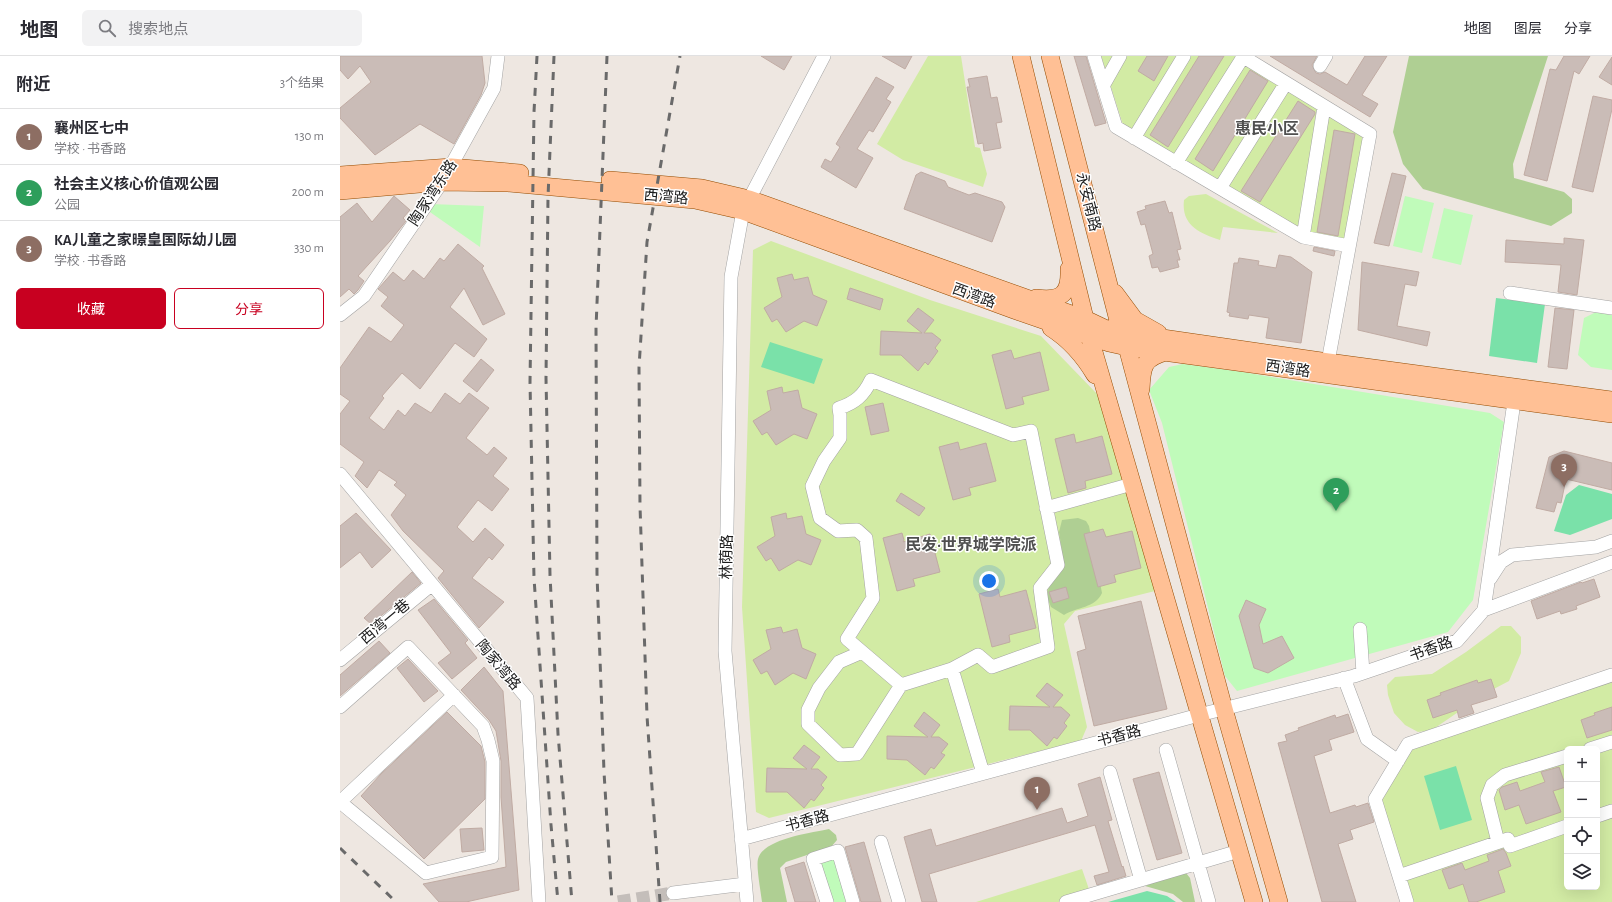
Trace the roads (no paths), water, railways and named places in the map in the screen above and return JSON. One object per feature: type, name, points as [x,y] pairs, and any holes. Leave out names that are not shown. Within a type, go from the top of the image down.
[{"type":"main road","name":"永安南路","points":[[1021,56],[1089,336],[1254,902]]},
{"type":"main road","name":"永安南路","points":[[1050,56],[1124,339],[1278,902]]},
{"type":"main road","name":"西湾路","points":[[340,176],[451,167],[702,188],[1032,316],[1109,343],[1124,339]]},
{"type":"main road","name":"西湾路","points":[[340,191],[442,182],[508,183],[746,205],[1018,295],[1085,319],[1124,339],[1514,402],[1612,414]]},
{"type":"main road","points":[[1018,295],[1056,299],[1065,292],[1069,281],[1067,247]]},
{"type":"main road","points":[[1109,283],[1135,320],[1167,345],[1156,355],[1146,361],[1142,369],[1141,401]]},
{"type":"main road","points":[[1032,316],[1065,337],[1079,351],[1105,390]]},
{"type":"main road","name":"西湾路","points":[[1167,345],[1328,362],[1612,400]]},
{"type":"street","name":"陶家湾东路","points":[[340,315],[364,296],[442,182],[494,88],[498,56]]},
{"type":"street","name":"林荫路","points":[[747,902],[725,651],[731,277],[746,205],[824,56]]},
{"type":"street","points":[[1094,56],[1116,127],[1303,237],[1350,246]]},
{"type":"street","points":[[1103,86],[1120,56]]},
{"type":"street","points":[[1134,138],[1184,56]]},
{"type":"street","points":[[1176,163],[1242,56],[1370,134],[1328,362]]},
{"type":"street","points":[[1220,188],[1286,83]]},
{"type":"street","points":[[1303,237],[1324,107]]},
{"type":"street","points":[[1510,293],[1612,308]]},
{"type":"street","points":[[862,652],[839,662],[819,688],[808,710],[808,724],[840,755],[857,754],[901,685],[952,669],[978,655],[992,667],[1048,647],[1040,588],[1058,565],[1031,431],[1013,435],[872,380],[866,391],[857,400],[839,408],[840,438],[824,461],[812,486],[820,518],[838,531],[857,530],[866,538],[873,598],[847,639],[901,685]]},
{"type":"street","points":[[1484,610],[1514,402]]},
{"type":"street","name":"陶家湾路","points":[[340,474],[431,585],[527,698],[539,902]]},
{"type":"street","points":[[1046,508],[1132,484]]},
{"type":"street","points":[[1494,534],[1496,541],[1504,550],[1512,555]]},
{"type":"street","points":[[1488,582],[1502,562],[1512,555],[1596,547],[1612,541]]},
{"type":"street","name":"书香路","points":[[741,839],[1199,715],[1362,673],[1457,641],[1484,610],[1612,562]]},
{"type":"street","name":"西湾一巷","points":[[340,660],[431,585]]},
{"type":"street","points":[[1360,629],[1362,673]]},
{"type":"street","points":[[340,707],[408,648],[454,695],[483,726],[493,761],[492,857],[426,873],[340,802],[454,695]]},
{"type":"street","points":[[952,669],[983,773]]},
{"type":"street","points":[[1406,902],[1375,799],[1408,744],[1612,675]]},
{"type":"street","points":[[1344,678],[1367,739],[1398,760]]},
{"type":"street","points":[[1599,746],[1612,742]]},
{"type":"street","points":[[1166,750],[1197,864],[1209,902]]},
{"type":"street","points":[[1498,842],[1487,798],[1492,785],[1505,775],[1564,757]]},
{"type":"street","points":[[1110,772],[1140,880]]},
{"type":"street","points":[[1600,815],[1612,811]]},
{"type":"street","points":[[1398,876],[1508,839],[1510,846],[1564,827]]},
{"type":"street","points":[[881,842],[899,902]]},
{"type":"street","points":[[827,902],[813,859],[838,851],[853,902]]},
{"type":"street","points":[[1066,902],[1239,852]]},
{"type":"street","points":[[673,894],[745,884]]},
{"type":"tunnel","points":[[618,902],[673,893]]},
{"type":"railway","points":[[537,56],[534,112],[530,382],[534,578],[551,825],[558,902]]},
{"type":"railway","points":[[554,56],[548,197],[546,378],[550,575],[558,734],[572,902]]},
{"type":"railway","points":[[607,56],[596,328],[597,574],[604,772],[612,902]]},
{"type":"railway","points":[[660,902],[647,716],[640,506],[639,367],[647,242],[680,56]]},
{"type":"railway","points":[[340,848],[396,902]]},
{"type":"place","name":"KA儿童之家暻皇国际幼儿园","points":[[1564,487]]},
{"type":"place","name":"社会主义核心价值观公园","points":[[1336,511]]},
{"type":"place","name":"襄州区七中","points":[[1037,810]]},
{"type":"district","name":"惠民小区","points":[[1267,129]]},
{"type":"district","name":"民发·世界城学院派","points":[[971,545]]}]
